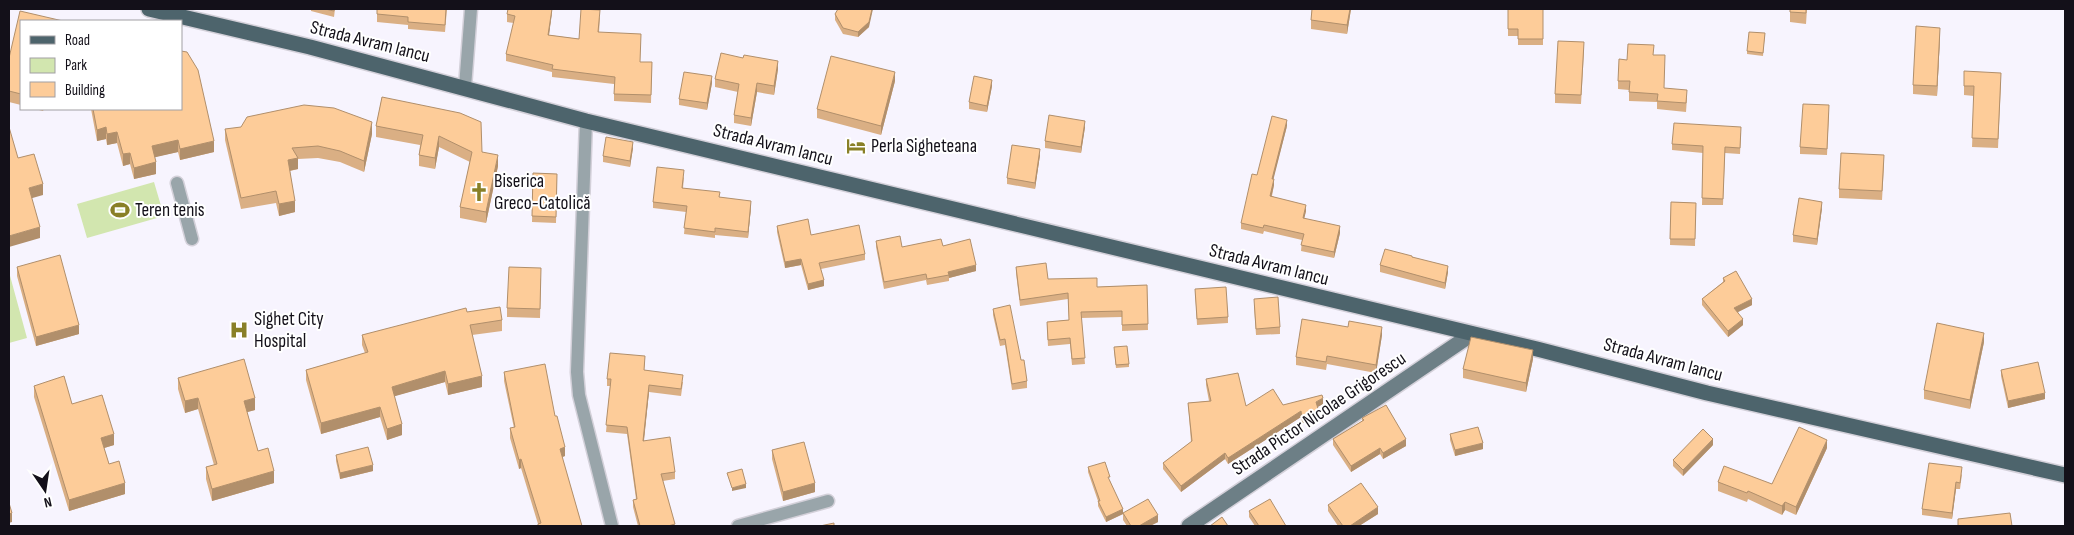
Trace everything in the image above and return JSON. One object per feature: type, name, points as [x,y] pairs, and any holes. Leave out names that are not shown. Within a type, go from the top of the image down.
[{"type":"main road","name":"Strada Avram Iancu","points":[[149,9],[464,87],[586,121],[1620,369],[1707,393],[2065,475]]},
{"type":"main road","name":"Strada Pictor Nicolae Grigorescu","points":[[1189,526],[1472,334]]},
{"type":"street","points":[[464,87],[470,9]]},
{"type":"street","points":[[586,121],[577,372],[579,396],[612,526]]},
{"type":"street","points":[[177,183],[192,239]]},
{"type":"street","points":[[738,526],[828,501]]},
{"type":"green space","name":"Teren tenis","points":[[154,182],[164,216],[87,238],[77,204]]},
{"type":"green space","points":[[9,272],[27,338],[9,343]]},
{"type":"building","points":[[377,9],[446,9],[445,25],[408,22],[408,17],[377,14]]},
{"type":"building","points":[[508,9],[552,9],[548,35],[579,39],[581,9],[600,10],[598,32],[641,34],[640,62],[652,62],[651,95],[614,94],[615,77],[552,69],[553,65],[506,54],[515,16],[507,14]]},
{"type":"building","points":[[838,9],[872,9],[869,22],[858,32],[843,28],[835,14]]},
{"type":"building","points":[[1312,9],[1350,9],[1347,25],[1311,20]]},
{"type":"building","points":[[1508,9],[1543,9],[1543,39],[1518,39],[1518,29],[1508,29]]},
{"type":"building","points":[[1790,9],[1806,9],[1806,13],[1790,12]]},
{"type":"building","points":[[20,11],[59,20],[20,20],[20,94],[9,91],[9,58]]},
{"type":"building","points":[[1916,26],[1940,28],[1937,86],[1913,85]]},
{"type":"building","points":[[1749,32],[1765,33],[1763,53],[1747,51]]},
{"type":"building","points":[[1558,41],[1584,42],[1581,95],[1555,94]]},
{"type":"building","points":[[1628,44],[1654,45],[1653,55],[1665,55],[1664,88],[1687,90],[1686,103],[1657,101],[1658,94],[1629,92],[1630,81],[1618,81],[1619,59],[1627,60]]},
{"type":"building","points":[[182,51],[187,52],[198,70],[214,141],[180,149],[178,140],[152,146],[156,162],[134,168],[130,153],[123,154],[117,132],[107,134],[106,127],[97,130],[93,110],[182,110]]},
{"type":"building","points":[[721,53],[743,58],[744,55],[778,61],[774,86],[757,83],[751,118],[734,115],[739,84],[715,79]]},
{"type":"building","points":[[831,56],[895,72],[881,126],[817,109]]},
{"type":"building","points":[[1964,71],[2001,73],[1998,139],[1972,138],[1974,86],[1964,86]]},
{"type":"building","points":[[684,72],[712,76],[707,103],[679,99]]},
{"type":"building","points":[[974,76],[992,80],[987,106],[969,102]]},
{"type":"building","points":[[382,97],[460,113],[481,122],[482,152],[498,155],[486,212],[460,207],[472,152],[439,136],[435,158],[419,155],[423,135],[376,126]]},
{"type":"building","points":[[1803,104],[1829,105],[1827,149],[1800,147]]},
{"type":"building","points":[[304,105],[334,108],[372,122],[364,161],[340,151],[318,146],[292,148],[298,158],[288,160],[295,201],[279,204],[276,191],[241,198],[225,129],[241,127],[247,117]]},
{"type":"building","points":[[1049,115],[1085,121],[1081,147],[1045,141]]},
{"type":"building","points":[[1272,116],[1287,120],[1272,179],[1274,179],[1270,196],[1306,205],[1303,218],[1340,226],[1334,252],[1301,245],[1304,234],[1264,225],[1263,228],[1241,223],[1252,174],[1257,175]]},
{"type":"building","points":[[1674,123],[1741,127],[1740,148],[1725,147],[1723,199],[1702,198],[1703,146],[1672,144]]},
{"type":"building","points":[[9,127],[18,158],[34,154],[43,184],[29,188],[40,227],[9,236]]},
{"type":"building","points":[[606,137],[633,142],[630,161],[603,156]]},
{"type":"building","points":[[1012,145],[1040,149],[1035,183],[1007,178]]},
{"type":"building","points":[[1841,153],[1884,155],[1882,191],[1839,189]]},
{"type":"building","points":[[657,167],[684,170],[682,188],[720,192],[719,197],[751,201],[748,232],[715,228],[715,232],[684,228],[687,206],[653,202]]},
{"type":"building","points":[[533,173],[557,174],[556,217],[532,216]]},
{"type":"building","points":[[1799,198],[1822,202],[1817,239],[1793,235]]},
{"type":"building","points":[[1671,202],[1696,203],[1695,239],[1670,239]]},
{"type":"building","points":[[808,219],[811,235],[859,225],[865,254],[819,263],[824,280],[808,284],[801,259],[785,262],[777,226]]},
{"type":"building","points":[[900,236],[902,247],[941,239],[943,246],[970,239],[976,265],[948,272],[949,275],[927,279],[926,274],[884,282],[876,241]]},
{"type":"building","points":[[1385,249],[1448,266],[1445,283],[1380,265]]},
{"type":"building","points":[[60,255],[79,325],[36,337],[17,267]]},
{"type":"building","points":[[1046,263],[1048,279],[1097,278],[1097,287],[1147,285],[1148,324],[1122,325],[1122,311],[1081,312],[1085,358],[1072,359],[1070,338],[1048,340],[1047,322],[1069,320],[1068,293],[1020,300],[1016,267]]},
{"type":"building","points":[[509,267],[541,268],[540,309],[507,308]]},
{"type":"building","points":[[1736,271],[1752,299],[1734,308],[1743,319],[1728,331],[1702,299],[1725,281],[1723,278]]},
{"type":"building","points":[[1226,287],[1228,317],[1197,319],[1195,289]]},
{"type":"building","points":[[1278,297],[1280,327],[1256,329],[1254,299]]},
{"type":"building","points":[[1010,305],[1021,360],[1024,360],[1027,381],[1012,384],[1005,339],[1000,340],[993,309]]},
{"type":"building","points":[[500,307],[502,320],[470,325],[482,376],[448,384],[445,371],[392,387],[402,424],[387,429],[380,407],[321,423],[306,370],[368,352],[362,335],[466,308],[467,312]]},
{"type":"building","points":[[1302,319],[1348,327],[1349,321],[1382,327],[1376,365],[1327,356],[1326,362],[1296,357]]},
{"type":"building","points":[[1937,323],[1984,333],[1970,400],[1924,390]]},
{"type":"building","points":[[1471,337],[1533,350],[1526,383],[1463,369]]},
{"type":"building","points":[[1127,346],[1129,364],[1116,365],[1114,347]]},
{"type":"building","points":[[610,353],[645,356],[644,370],[683,375],[681,389],[649,385],[643,441],[670,437],[675,472],[661,474],[675,524],[668,526],[640,526],[633,500],[637,499],[627,427],[606,425],[611,379],[607,379]]},
{"type":"building","points":[[244,359],[255,398],[244,401],[258,451],[268,448],[274,471],[212,489],[206,467],[217,464],[198,398],[185,401],[178,378]]},
{"type":"building","points":[[2038,362],[2045,393],[2008,401],[2001,370]]},
{"type":"building","points":[[545,364],[555,416],[557,416],[565,447],[560,449],[582,526],[538,526],[541,523],[510,428],[515,427],[504,372]]},
{"type":"building","points":[[1238,373],[1246,406],[1273,389],[1283,405],[1322,395],[1323,398],[1316,402],[1319,412],[1302,417],[1301,411],[1228,458],[1225,453],[1181,486],[1163,463],[1192,441],[1188,403],[1211,401],[1206,379]]},
{"type":"building","points":[[64,376],[72,404],[102,395],[114,434],[101,438],[109,464],[119,461],[125,483],[69,500],[34,386]]},
{"type":"building","points":[[1386,405],[1406,439],[1383,453],[1380,448],[1351,466],[1333,439],[1364,420],[1362,418]]},
{"type":"building","points":[[1478,427],[1483,443],[1455,450],[1450,434]]},
{"type":"building","points":[[1799,427],[1827,440],[1796,507],[1785,502],[1782,506],[1748,491],[1747,493],[1718,482],[1724,466],[1772,484]]},
{"type":"building","points":[[1703,429],[1713,439],[1683,470],[1673,460]]},
{"type":"building","points":[[804,442],[815,483],[783,492],[772,450]]},
{"type":"building","points":[[368,447],[373,465],[340,473],[336,455]]},
{"type":"building","points":[[1105,462],[1110,477],[1108,477],[1123,509],[1106,517],[1098,501],[1100,501],[1088,467]]},
{"type":"building","points":[[1929,463],[1962,467],[1960,483],[1956,482],[1952,513],[1922,509]]},
{"type":"building","points":[[742,469],[746,484],[732,488],[727,473]]},
{"type":"building","points":[[1361,483],[1378,507],[1350,526],[1343,526],[1328,505]]},
{"type":"building","points":[[1148,499],[1158,515],[1139,526],[1131,526],[1123,513]]},
{"type":"building","points":[[1270,499],[1286,526],[1259,526],[1249,511]]},
{"type":"building","points":[[9,503],[12,513],[9,514]]},
{"type":"building","points":[[2010,513],[2012,526],[1958,526],[1958,519]]},
{"type":"building","points":[[1222,517],[1228,526],[1210,526]]},
{"type":"building","points":[[834,523],[834,526],[820,526]]},
{"type":"place","name":"Perla Sigheteana","points":[[856,146]]},
{"type":"place","name":"Biserica Greco-Catolică","points":[[479,192]]},
{"type":"place","name":"Teren tenis","points":[[120,210]]},
{"type":"place","name":"Sighet City Hospital","points":[[239,330]]}]
